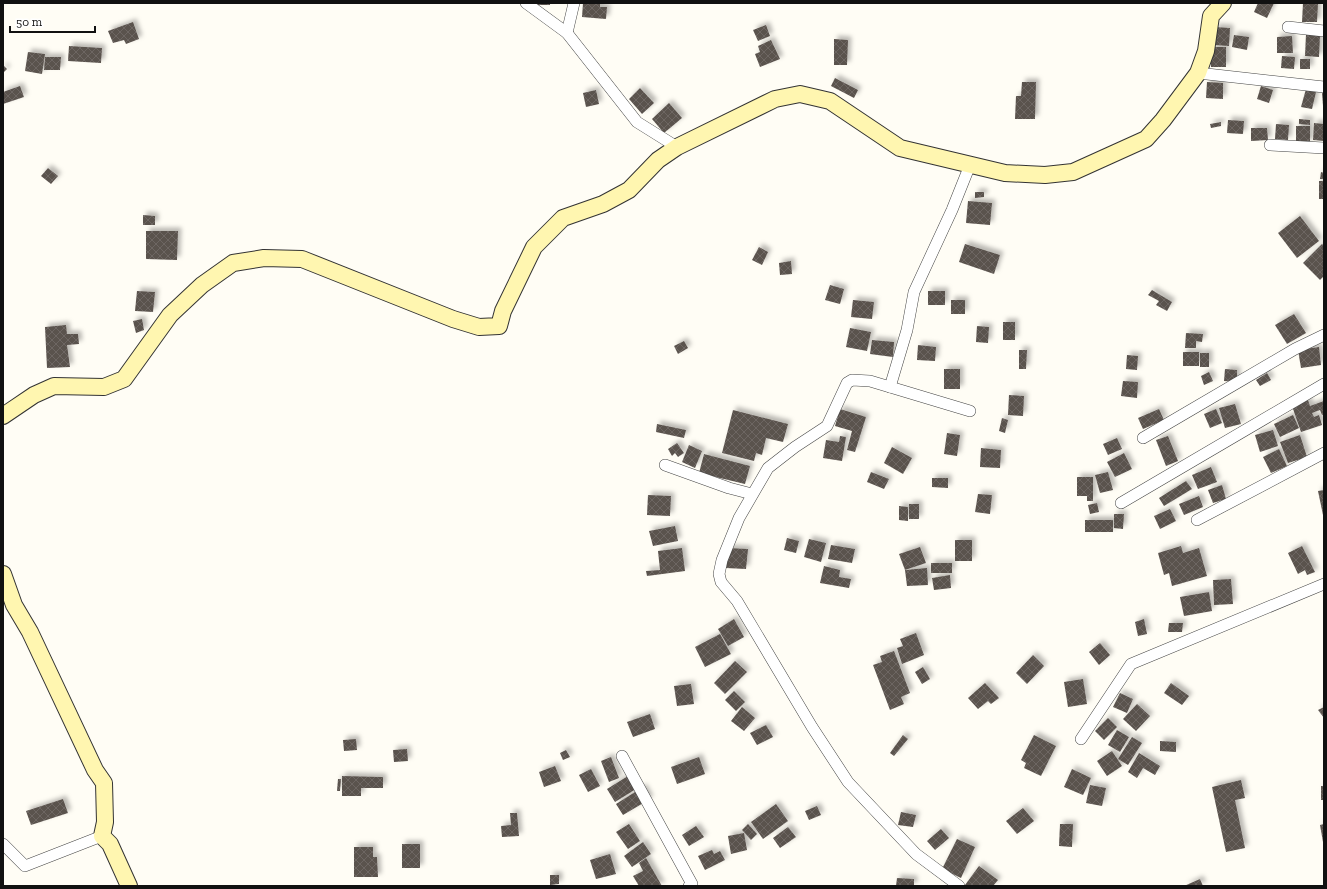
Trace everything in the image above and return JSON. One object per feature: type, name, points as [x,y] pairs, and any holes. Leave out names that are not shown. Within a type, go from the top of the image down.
[{"type":"main road","points":[[3,416],[34,395],[54,386],[104,387],[124,379],[170,315],[202,285],[233,263],[257,259],[302,259],[453,319],[479,327],[499,326],[503,311],[534,247],[563,218],[603,204],[629,190],[658,160],[677,147],[775,99],[800,94],[830,101],[900,148],[1005,173],[1045,174],[1073,172],[1146,139],[1163,120],[1198,73],[1206,51],[1211,16],[1223,3]]},
{"type":"main road","points":[[3,574],[14,605],[30,632],[94,770],[104,783],[105,809],[102,836],[110,844],[129,886]]},
{"type":"street","points":[[526,3],[567,33],[637,122],[677,147]]},
{"type":"street","points":[[567,33],[574,3]]},
{"type":"street","points":[[1288,27],[1324,31]]},
{"type":"street","points":[[1198,73],[1324,87]]},
{"type":"street","points":[[1270,145],[1324,148]]},
{"type":"street","points":[[890,387],[907,330],[914,292],[952,210],[970,165]]},
{"type":"street","points":[[1143,438],[1295,349],[1324,335]]},
{"type":"street","points":[[959,886],[916,854],[848,782],[812,727],[737,600],[721,582],[719,574],[722,560],[739,518],[768,468],[795,447],[827,426],[847,383],[852,380],[860,380],[890,387],[970,411]]},
{"type":"street","points":[[1121,503],[1324,384]]},
{"type":"street","points":[[1196,520],[1324,453]]},
{"type":"street","points":[[665,464],[729,488],[752,494]]},
{"type":"street","points":[[1081,739],[1131,664],[1324,584]]},
{"type":"street","points":[[622,756],[692,884],[689,886]]},
{"type":"street","points":[[3,844],[25,866],[102,836]]},
{"type":"building","points":[[537,3],[550,3],[550,5],[537,5]]},
{"type":"building","points":[[583,3],[600,3],[600,7],[607,7],[606,19],[582,17]]},
{"type":"building","points":[[1258,3],[1274,3],[1267,18],[1254,12]]},
{"type":"building","points":[[1303,3],[1318,4],[1317,22],[1302,22]]},
{"type":"building","points":[[133,22],[139,39],[126,44],[124,40],[113,43],[108,31]]},
{"type":"building","points":[[766,25],[770,36],[758,41],[753,30]]},
{"type":"building","points":[[1215,27],[1230,28],[1229,46],[1214,45]]},
{"type":"building","points":[[1306,34],[1320,35],[1319,57],[1305,56]]},
{"type":"building","points":[[1234,35],[1249,37],[1247,50],[1232,47]]},
{"type":"building","points":[[1292,36],[1293,53],[1277,53],[1277,37]]},
{"type":"building","points":[[834,39],[848,40],[847,65],[834,65]]},
{"type":"building","points":[[771,40],[780,59],[760,67],[755,54],[760,52],[758,46]]},
{"type":"building","points":[[69,46],[102,48],[101,63],[68,61]]},
{"type":"building","points":[[1211,47],[1226,47],[1226,67],[1211,67]]},
{"type":"building","points":[[28,52],[45,54],[42,74],[25,71]]},
{"type":"building","points":[[1282,56],[1295,57],[1294,69],[1281,68]]},
{"type":"building","points":[[45,57],[61,57],[60,70],[44,70]]},
{"type":"building","points":[[1300,59],[1310,59],[1310,69],[1300,69]]},
{"type":"building","points":[[3,65],[7,69],[3,73]]},
{"type":"building","points":[[835,78],[858,90],[854,98],[831,86]]},
{"type":"building","points":[[1022,82],[1036,82],[1035,119],[1015,119],[1016,96],[1021,96]]},
{"type":"building","points":[[1207,82],[1223,83],[1223,99],[1206,98]]},
{"type":"building","points":[[20,86],[24,97],[3,104],[3,92]]},
{"type":"building","points":[[1261,86],[1273,90],[1269,103],[1257,99]]},
{"type":"building","points":[[640,88],[654,103],[642,114],[629,99]]},
{"type":"building","points":[[1306,89],[1316,92],[1312,109],[1301,107]]},
{"type":"building","points":[[596,90],[599,104],[586,107],[583,93]]},
{"type":"building","points":[[1322,93],[1324,93],[1324,106],[1323,106]]},
{"type":"building","points":[[669,103],[682,118],[664,133],[652,119]]},
{"type":"building","points":[[1299,119],[1310,120],[1310,125],[1299,124]]},
{"type":"building","points":[[1228,120],[1244,121],[1243,134],[1227,133]]},
{"type":"building","points":[[1221,122],[1221,126],[1211,128],[1210,124]]},
{"type":"building","points":[[1314,123],[1324,124],[1324,141],[1313,140]]},
{"type":"building","points":[[1276,124],[1289,125],[1288,140],[1275,139]]},
{"type":"building","points":[[1296,126],[1310,126],[1310,143],[1296,143]]},
{"type":"building","points":[[1251,128],[1267,128],[1268,140],[1251,141]]},
{"type":"building","points":[[48,168],[58,176],[51,184],[41,176]]},
{"type":"building","points":[[1321,172],[1324,173],[1324,179],[1320,179]]},
{"type":"building","points":[[1319,181],[1324,181],[1324,199],[1319,199]]},
{"type":"building","points":[[975,192],[984,192],[984,197],[975,198]]},
{"type":"building","points":[[968,201],[992,203],[990,225],[966,223]]},
{"type":"building","points":[[143,215],[155,216],[155,225],[143,225]]},
{"type":"building","points":[[1300,216],[1319,241],[1297,258],[1278,233]]},
{"type":"building","points":[[146,231],[178,231],[177,260],[146,259]]},
{"type":"building","points":[[965,244],[1000,255],[994,274],[959,262]]},
{"type":"building","points":[[1322,244],[1324,246],[1324,276],[1320,280],[1303,263]]},
{"type":"building","points":[[759,247],[768,252],[762,265],[752,260]]},
{"type":"building","points":[[791,261],[792,274],[780,275],[779,263]]},
{"type":"building","points":[[830,285],[844,289],[840,304],[825,300]]},
{"type":"building","points":[[1152,290],[1172,302],[1167,311],[1156,305],[1159,301],[1148,295]]},
{"type":"building","points":[[137,291],[155,292],[153,312],[135,311]]},
{"type":"building","points":[[928,291],[945,291],[945,305],[928,305]]},
{"type":"building","points":[[853,300],[874,302],[872,319],[851,317]]},
{"type":"building","points":[[951,300],[965,300],[965,314],[951,314]]},
{"type":"building","points":[[1294,314],[1306,333],[1287,344],[1275,325]]},
{"type":"building","points":[[142,319],[144,330],[136,333],[133,321]]},
{"type":"building","points":[[1003,322],[1015,322],[1015,340],[1003,340]]},
{"type":"building","points":[[66,325],[67,334],[78,334],[79,344],[67,345],[70,367],[47,368],[45,327]]},
{"type":"building","points":[[977,326],[989,327],[988,343],[976,342]]},
{"type":"building","points":[[850,328],[871,332],[867,351],[846,347]]},
{"type":"building","points":[[1186,333],[1203,334],[1202,342],[1196,341],[1196,348],[1185,348]]},
{"type":"building","points":[[872,340],[894,342],[893,357],[870,354]]},
{"type":"building","points":[[684,341],[688,348],[678,354],[674,346]]},
{"type":"building","points":[[918,345],[936,347],[935,361],[917,360]]},
{"type":"building","points":[[1319,347],[1321,365],[1301,368],[1298,350]]},
{"type":"building","points":[[1019,350],[1027,350],[1026,369],[1019,369]]},
{"type":"building","points":[[1183,352],[1199,352],[1199,366],[1183,366]]},
{"type":"building","points":[[1200,353],[1209,353],[1209,367],[1200,367]]},
{"type":"building","points":[[1127,355],[1138,356],[1137,370],[1126,369]]},
{"type":"building","points":[[944,369],[960,369],[960,389],[944,389]]},
{"type":"building","points":[[1225,369],[1237,370],[1237,382],[1224,381]]},
{"type":"building","points":[[1209,372],[1213,381],[1204,385],[1201,376]]},
{"type":"building","points":[[1267,373],[1271,380],[1260,386],[1256,380]]},
{"type":"building","points":[[1123,381],[1138,382],[1137,398],[1121,396]]},
{"type":"building","points":[[1009,395],[1024,396],[1023,416],[1008,415]]},
{"type":"building","points":[[1308,400],[1310,406],[1324,401],[1324,414],[1322,415],[1320,410],[1312,413],[1314,417],[1319,415],[1322,425],[1301,432],[1292,406]]},
{"type":"building","points":[[1235,404],[1241,424],[1225,428],[1219,408]]},
{"type":"building","points":[[840,409],[866,417],[855,452],[847,450],[852,431],[835,426]]},
{"type":"building","points":[[1159,409],[1164,420],[1143,429],[1138,418]]},
{"type":"building","points":[[1216,409],[1222,423],[1210,428],[1204,414]]},
{"type":"building","points":[[733,410],[788,424],[783,442],[766,438],[762,455],[756,453],[754,461],[722,453]]},
{"type":"building","points":[[1293,415],[1299,428],[1280,437],[1274,424]]},
{"type":"building","points":[[1002,418],[1008,420],[1005,433],[999,431]]},
{"type":"building","points":[[657,424],[686,430],[684,438],[656,432]]},
{"type":"building","points":[[1273,430],[1278,446],[1260,452],[1255,435]]},
{"type":"building","points":[[947,433],[960,435],[957,456],[944,454]]},
{"type":"building","points":[[1300,435],[1307,457],[1288,463],[1280,442]]},
{"type":"building","points":[[840,436],[846,437],[842,461],[823,458],[826,440],[839,442]]},
{"type":"building","points":[[1168,436],[1178,461],[1166,466],[1156,440]]},
{"type":"building","points":[[1117,438],[1122,449],[1108,455],[1103,444]]},
{"type":"building","points":[[677,443],[684,453],[678,457],[675,453],[672,456],[668,449]]},
{"type":"building","points":[[689,445],[702,451],[695,468],[682,462]]},
{"type":"building","points":[[892,447],[912,458],[903,474],[884,463]]},
{"type":"building","points":[[981,448],[1001,450],[1000,468],[980,467]]},
{"type":"building","points":[[1279,449],[1287,466],[1271,473],[1263,457]]},
{"type":"building","points":[[1124,453],[1132,469],[1115,477],[1107,462]]},
{"type":"building","points":[[704,454],[750,466],[745,484],[699,473]]},
{"type":"building","points":[[1211,467],[1217,482],[1198,489],[1192,475]]},
{"type":"building","points":[[871,472],[889,479],[884,489],[867,482]]},
{"type":"building","points":[[1108,472],[1113,490],[1100,493],[1095,475]]},
{"type":"building","points":[[1077,477],[1093,477],[1093,501],[1087,501],[1087,496],[1077,496]]},
{"type":"building","points":[[932,478],[948,478],[948,488],[932,487]]},
{"type":"building","points":[[1186,481],[1192,489],[1164,506],[1159,498]]},
{"type":"building","points":[[1222,485],[1226,499],[1213,503],[1208,490]]},
{"type":"building","points":[[1324,490],[1324,515],[1323,515],[1318,491]]},
{"type":"building","points":[[978,494],[992,495],[990,514],[975,512]]},
{"type":"building","points":[[648,495],[671,496],[670,516],[647,515]]},
{"type":"building","points":[[1199,496],[1203,507],[1184,515],[1179,504]]},
{"type":"building","points":[[1097,503],[1099,512],[1090,514],[1088,505]]},
{"type":"building","points":[[909,504],[919,504],[919,519],[909,519]]},
{"type":"building","points":[[899,506],[908,507],[908,521],[899,520]]},
{"type":"building","points":[[1170,509],[1176,521],[1160,529],[1154,516]]},
{"type":"building","points":[[1114,514],[1124,514],[1123,529],[1114,528]]},
{"type":"building","points":[[1085,520],[1113,520],[1113,532],[1085,532]]},
{"type":"building","points":[[675,526],[678,541],[653,546],[649,531]]},
{"type":"building","points":[[787,538],[799,541],[796,553],[784,550]]},
{"type":"building","points":[[809,539],[826,543],[821,562],[804,557]]},
{"type":"building","points":[[955,540],[972,540],[972,561],[955,561]]},
{"type":"building","points":[[831,545],[855,549],[852,563],[828,559]]},
{"type":"building","points":[[1181,546],[1183,553],[1199,548],[1207,576],[1172,586],[1169,573],[1164,575],[1158,553]]},
{"type":"building","points":[[1302,546],[1315,572],[1307,575],[1305,570],[1298,574],[1288,553]]},
{"type":"building","points":[[920,547],[926,563],[905,570],[899,554]]},
{"type":"building","points":[[682,548],[685,571],[647,576],[646,571],[660,570],[658,551]]},
{"type":"building","points":[[727,548],[748,549],[746,569],[726,568]]},
{"type":"building","points":[[931,563],[952,563],[952,573],[931,573]]},
{"type":"building","points":[[824,566],[840,570],[839,577],[851,579],[849,588],[820,583]]},
{"type":"building","points":[[927,568],[928,585],[907,586],[905,570]]},
{"type":"building","points":[[950,575],[951,588],[934,590],[932,578]]},
{"type":"building","points":[[1231,579],[1233,604],[1214,605],[1213,580]]},
{"type":"building","points":[[1209,592],[1212,611],[1184,616],[1180,597]]},
{"type":"building","points":[[734,619],[744,637],[728,646],[718,629]]},
{"type":"building","points":[[1144,619],[1147,634],[1138,636],[1135,622]]},
{"type":"building","points":[[1169,623],[1183,623],[1182,632],[1168,632]]},
{"type":"building","points":[[916,633],[924,655],[902,664],[897,648],[903,646],[900,639]]},
{"type":"building","points":[[720,634],[731,654],[705,667],[695,647]]},
{"type":"building","points":[[1100,643],[1110,655],[1099,665],[1089,652]]},
{"type":"building","points":[[894,651],[910,693],[901,697],[904,704],[890,710],[873,665],[882,662],[880,656]]},
{"type":"building","points":[[1033,655],[1044,666],[1027,684],[1016,673]]},
{"type":"building","points":[[735,661],[747,672],[725,694],[714,683]]},
{"type":"building","points":[[923,667],[930,679],[922,684],[915,672]]},
{"type":"building","points":[[1083,679],[1087,704],[1068,707],[1064,682]]},
{"type":"building","points":[[985,683],[999,698],[991,704],[988,701],[978,709],[968,698]]},
{"type":"building","points":[[1171,683],[1189,696],[1182,705],[1164,693]]},
{"type":"building","points":[[691,684],[694,704],[677,706],[674,686]]},
{"type":"building","points":[[734,691],[745,702],[736,711],[725,700]]},
{"type":"building","points":[[1120,693],[1133,699],[1127,713],[1113,707]]},
{"type":"building","points":[[1137,704],[1150,716],[1136,731],[1123,719]]},
{"type":"building","points":[[742,707],[755,718],[744,731],[731,721]]},
{"type":"building","points":[[1324,707],[1324,718],[1318,710]]},
{"type":"building","points":[[650,714],[655,729],[633,737],[627,722]]},
{"type":"building","points":[[1108,718],[1117,727],[1104,740],[1095,731]]},
{"type":"building","points":[[766,725],[773,737],[757,745],[750,733]]},
{"type":"building","points":[[1117,730],[1129,737],[1120,752],[1108,745]]},
{"type":"building","points":[[903,735],[908,739],[894,756],[890,753]]},
{"type":"building","points":[[1034,735],[1056,746],[1041,776],[1024,768],[1026,763],[1021,760]]},
{"type":"building","points":[[1132,737],[1142,743],[1128,765],[1118,759]]},
{"type":"building","points":[[356,739],[357,750],[344,751],[343,740]]},
{"type":"building","points":[[1160,741],[1176,742],[1176,752],[1160,751]]},
{"type":"building","points":[[407,749],[408,761],[394,762],[393,750]]},
{"type":"building","points":[[566,750],[570,757],[563,760],[560,753]]},
{"type":"building","points":[[1112,751],[1122,766],[1107,776],[1097,761]]},
{"type":"building","points":[[1139,753],[1160,766],[1155,775],[1143,768],[1137,778],[1128,772]]},
{"type":"building","points":[[611,757],[619,778],[609,782],[601,761]]},
{"type":"building","points":[[699,757],[705,774],[677,784],[671,767]]},
{"type":"building","points":[[555,766],[561,781],[544,787],[539,772]]},
{"type":"building","points":[[591,769],[600,786],[588,792],[579,775]]},
{"type":"building","points":[[1072,769],[1091,778],[1083,795],[1064,787]]},
{"type":"building","points":[[342,776],[383,777],[383,788],[361,788],[361,796],[342,796]]},
{"type":"building","points":[[628,776],[636,789],[615,802],[607,789]]},
{"type":"building","points":[[338,779],[341,779],[340,791],[337,791]]},
{"type":"building","points":[[1241,780],[1245,798],[1235,800],[1245,848],[1226,852],[1212,787]]},
{"type":"building","points":[[1090,785],[1106,788],[1102,806],[1086,803]]},
{"type":"building","points":[[1321,786],[1324,786],[1324,800],[1321,800]]},
{"type":"building","points":[[643,787],[650,799],[623,815],[616,804]]},
{"type":"building","points":[[63,799],[68,813],[31,825],[26,811]]},
{"type":"building","points":[[776,804],[788,821],[763,839],[751,822]]},
{"type":"building","points":[[817,806],[821,815],[809,820],[805,811]]},
{"type":"building","points":[[1023,808],[1034,821],[1017,834],[1006,821]]},
{"type":"building","points":[[901,812],[916,815],[913,827],[898,825]]},
{"type":"building","points":[[510,813],[517,813],[519,836],[502,837],[501,826],[511,825]]},
{"type":"building","points":[[629,824],[640,841],[628,849],[616,832]]},
{"type":"building","points":[[748,824],[757,834],[751,840],[742,830]]},
{"type":"building","points":[[1060,824],[1073,824],[1072,847],[1059,846]]},
{"type":"building","points":[[1324,824],[1324,842],[1323,842],[1320,825]]},
{"type":"building","points":[[696,826],[704,837],[689,846],[682,835]]},
{"type":"building","points":[[788,827],[796,837],[780,848],[773,838]]},
{"type":"building","points":[[941,829],[949,838],[935,850],[927,841]]},
{"type":"building","points":[[744,833],[747,850],[731,854],[728,836]]},
{"type":"building","points":[[957,839],[975,847],[961,878],[942,869]]},
{"type":"building","points":[[643,842],[651,854],[632,867],[624,856]]},
{"type":"building","points":[[402,844],[420,844],[420,868],[402,868]]},
{"type":"building","points":[[354,847],[373,847],[373,857],[377,857],[378,877],[354,877]]},
{"type":"building","points":[[712,850],[714,854],[720,851],[725,860],[705,870],[698,856]]},
{"type":"building","points":[[610,854],[616,874],[596,879],[590,860]]},
{"type":"building","points":[[646,858],[662,886],[639,886],[633,876],[643,871],[639,863]]},
{"type":"building","points":[[979,866],[998,880],[993,886],[965,885]]},
{"type":"building","points":[[550,875],[559,875],[559,884],[550,885]]},
{"type":"building","points":[[897,878],[914,879],[914,886],[896,886]]},
{"type":"building","points":[[1200,879],[1203,886],[1184,886]]}]
